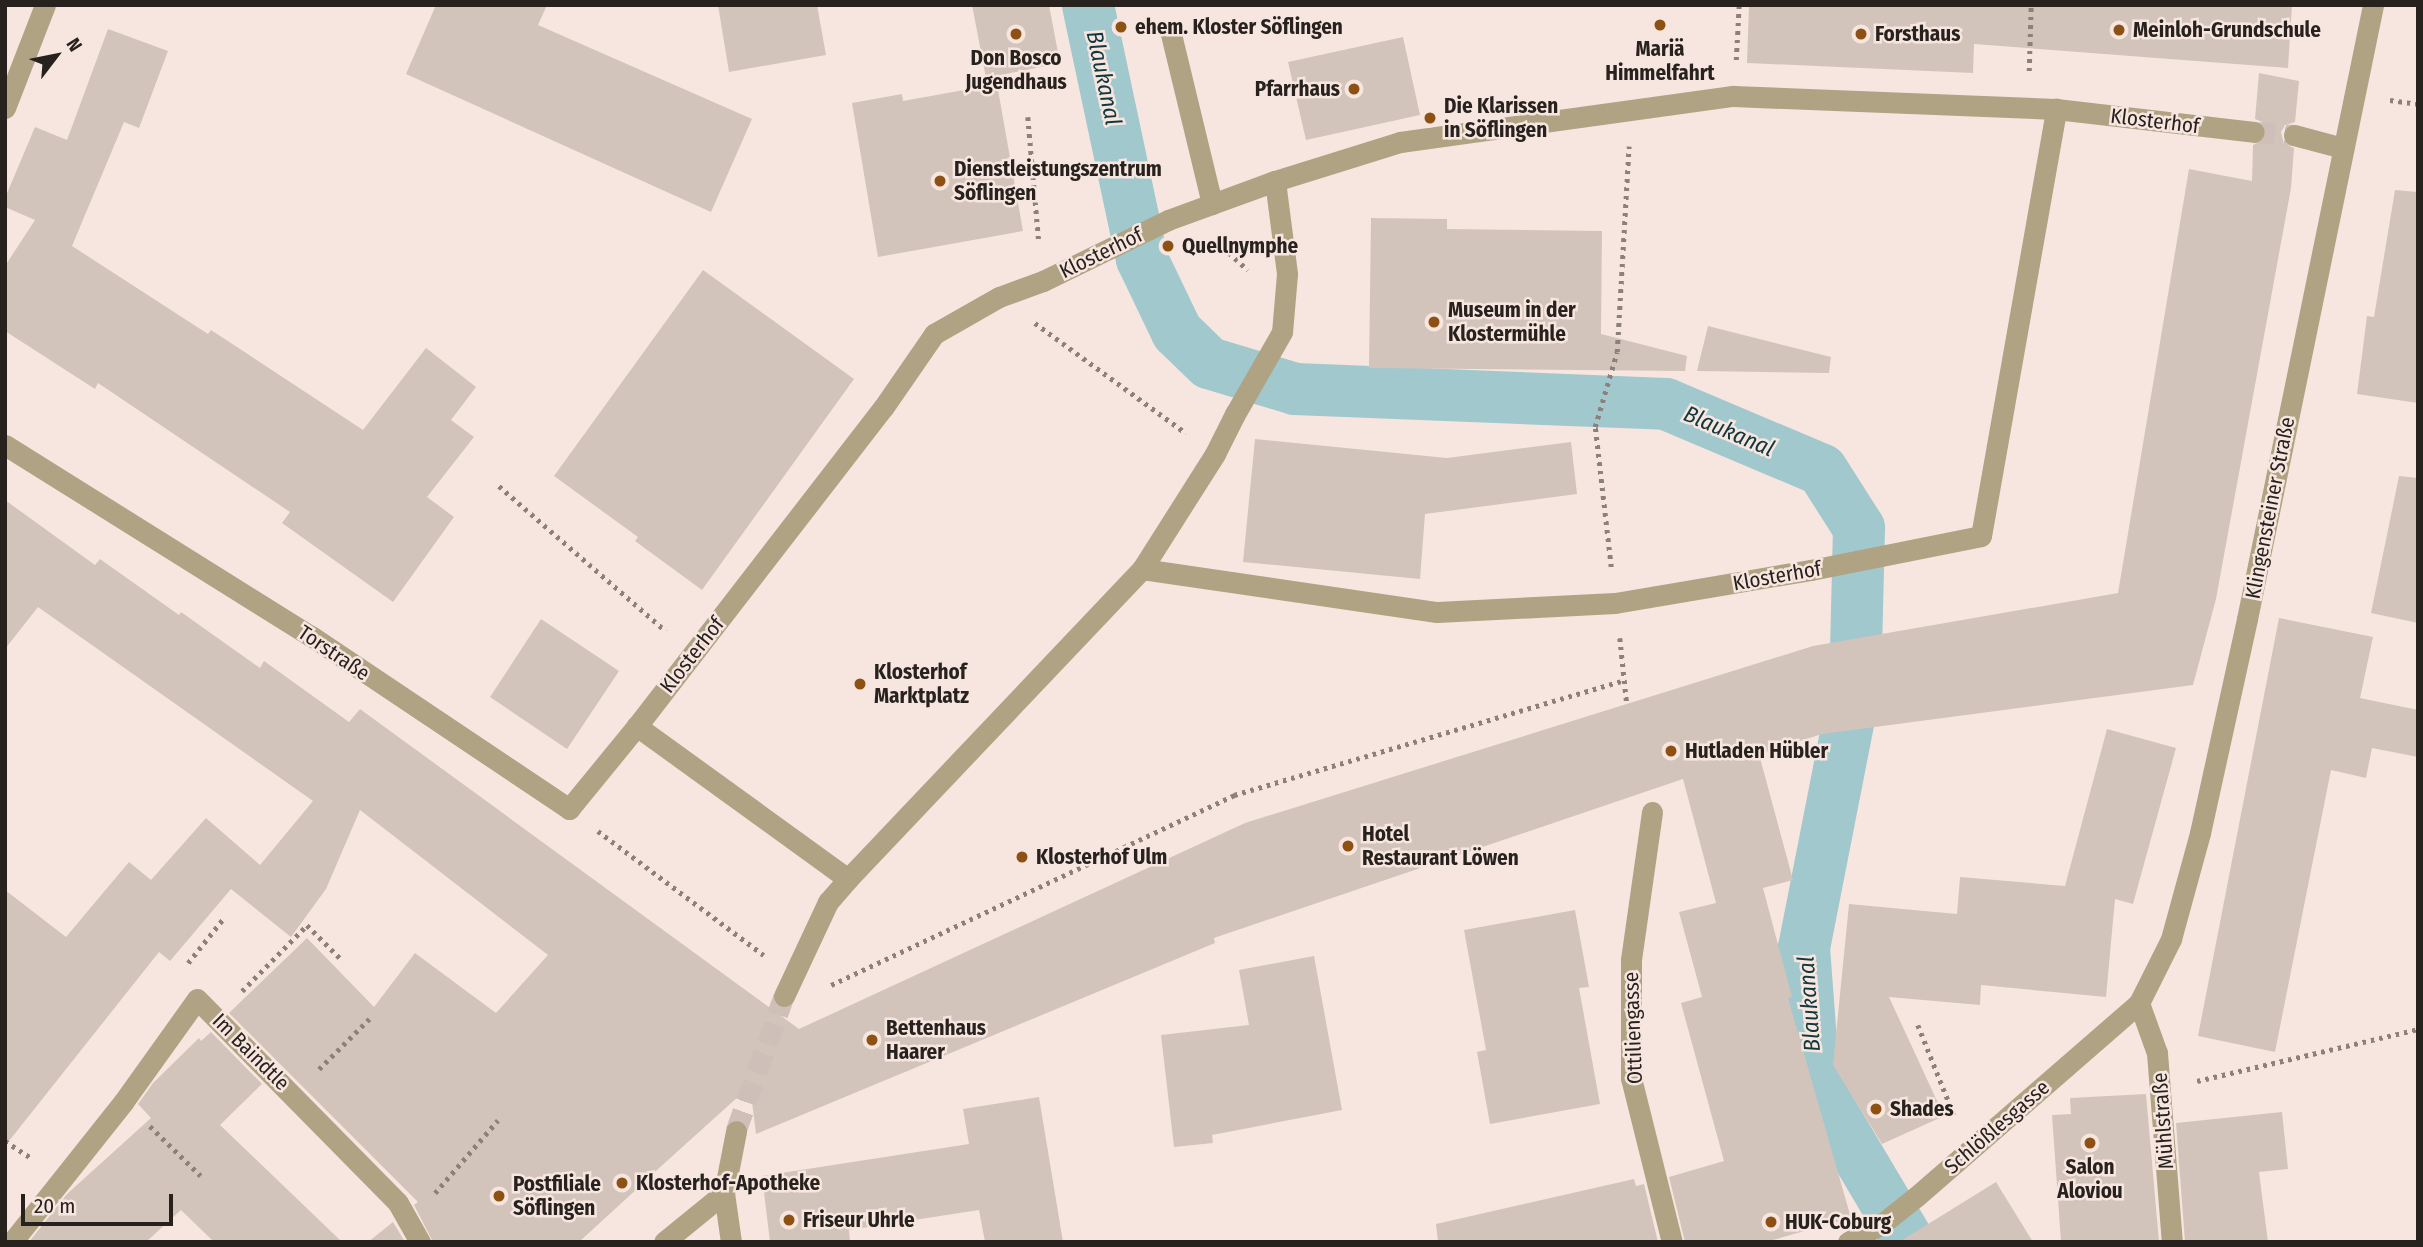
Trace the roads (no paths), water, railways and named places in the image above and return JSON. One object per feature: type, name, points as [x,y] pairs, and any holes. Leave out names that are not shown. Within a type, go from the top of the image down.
[{"type":"street","points":[[5,108],[45,5]]},
{"type":"street","name":"Klingensteiner Straße","points":[[2139,1003],[2171,939],[2200,833],[2247,620],[2373,5]]},
{"type":"street","points":[[1170,30],[1212,204]]},
{"type":"street","name":"Klosterhof","points":[[637,726],[883,408],[934,334],[999,297],[1043,281],[1189,212],[1275,181],[1400,142],[1733,96],[2056,109],[2254,132]]},
{"type":"street","name":"Klosterhof","points":[[1142,569],[1437,612],[1615,603],[1811,570],[1981,536],[2056,109]]},
{"type":"street","points":[[2294,135],[2343,148]]},
{"type":"street","points":[[789,987],[828,902],[1142,569],[1215,454],[1282,332],[1287,274],[1275,181]]},
{"type":"street","name":"Torstraße","points":[[5,445],[311,636],[569,809],[637,726]]},
{"type":"street","points":[[637,726],[848,879]]},
{"type":"street","name":"Ottiliengasse","points":[[1652,812],[1631,959],[1631,1078],[1672,1242]]},
{"type":"street","name":"Im Baindtle","points":[[12,1242],[124,1101],[197,999],[398,1203],[415,1233]]},
{"type":"street","name":"Mühlstraße","points":[[2139,1003],[2157,1053],[2172,1242]]},
{"type":"street","name":"Schlößlesgasse","points":[[1848,1242],[1882,1223],[1917,1196],[2139,1003]]},
{"type":"street","points":[[731,1242],[724,1193],[736,1130]]},
{"type":"street","points":[[664,1242],[724,1193]]},
{"type":"waterway","name":"Blaukanal","points":[[1088,5],[1142,259],[1177,332],[1209,363],[1295,389],[1666,404],[1822,470],[1859,528],[1855,688],[1804,948],[1814,1082],[1909,1242]]},
{"type":"tunnel","points":[[2254,132],[2294,135]]},
{"type":"tunnel","points":[[736,1131],[784,996]]},
{"type":"place","name":"Mariä Himmelfahrt","points":[[1660,25]]},
{"type":"place","name":"ehem. Kloster Söflingen","points":[[1121,27]]},
{"type":"place","name":"Meinloh-Grundschule","points":[[2119,30]]},
{"type":"place","name":"Don Bosco Jugendhaus","points":[[1016,34]]},
{"type":"place","name":"Forsthaus","points":[[1861,34]]},
{"type":"place","name":"Pfarrhaus","points":[[1354,89]]},
{"type":"place","name":"Die Klarissen in Söflingen","points":[[1430,118]]},
{"type":"place","name":"Dienstleistungszentrum Söflingen","points":[[940,181]]},
{"type":"place","name":"Quellnymphe","points":[[1168,246]]},
{"type":"place","name":"Museum in der Klostermühle","points":[[1434,322]]},
{"type":"place","name":"Klosterhof Marktplatz","points":[[860,684]]},
{"type":"place","name":"Hutladen Hübler","points":[[1671,751]]},
{"type":"place","name":"Hotel Restaurant Löwen","points":[[1348,846]]},
{"type":"place","name":"Klosterhof Ulm","points":[[1022,857]]},
{"type":"place","name":"Bettenhaus Haarer","points":[[872,1040]]},
{"type":"place","name":"Shades","points":[[1876,1109]]},
{"type":"place","name":"Salon Aloviou","points":[[2090,1143]]},
{"type":"place","name":"Klosterhof-Apotheke","points":[[622,1183]]},
{"type":"place","name":"Postfiliale Söflingen","points":[[499,1196]]},
{"type":"place","name":"Friseur Uhrle","points":[[789,1220]]},
{"type":"place","name":"HUK-Coburg","points":[[1771,1222]]}]
